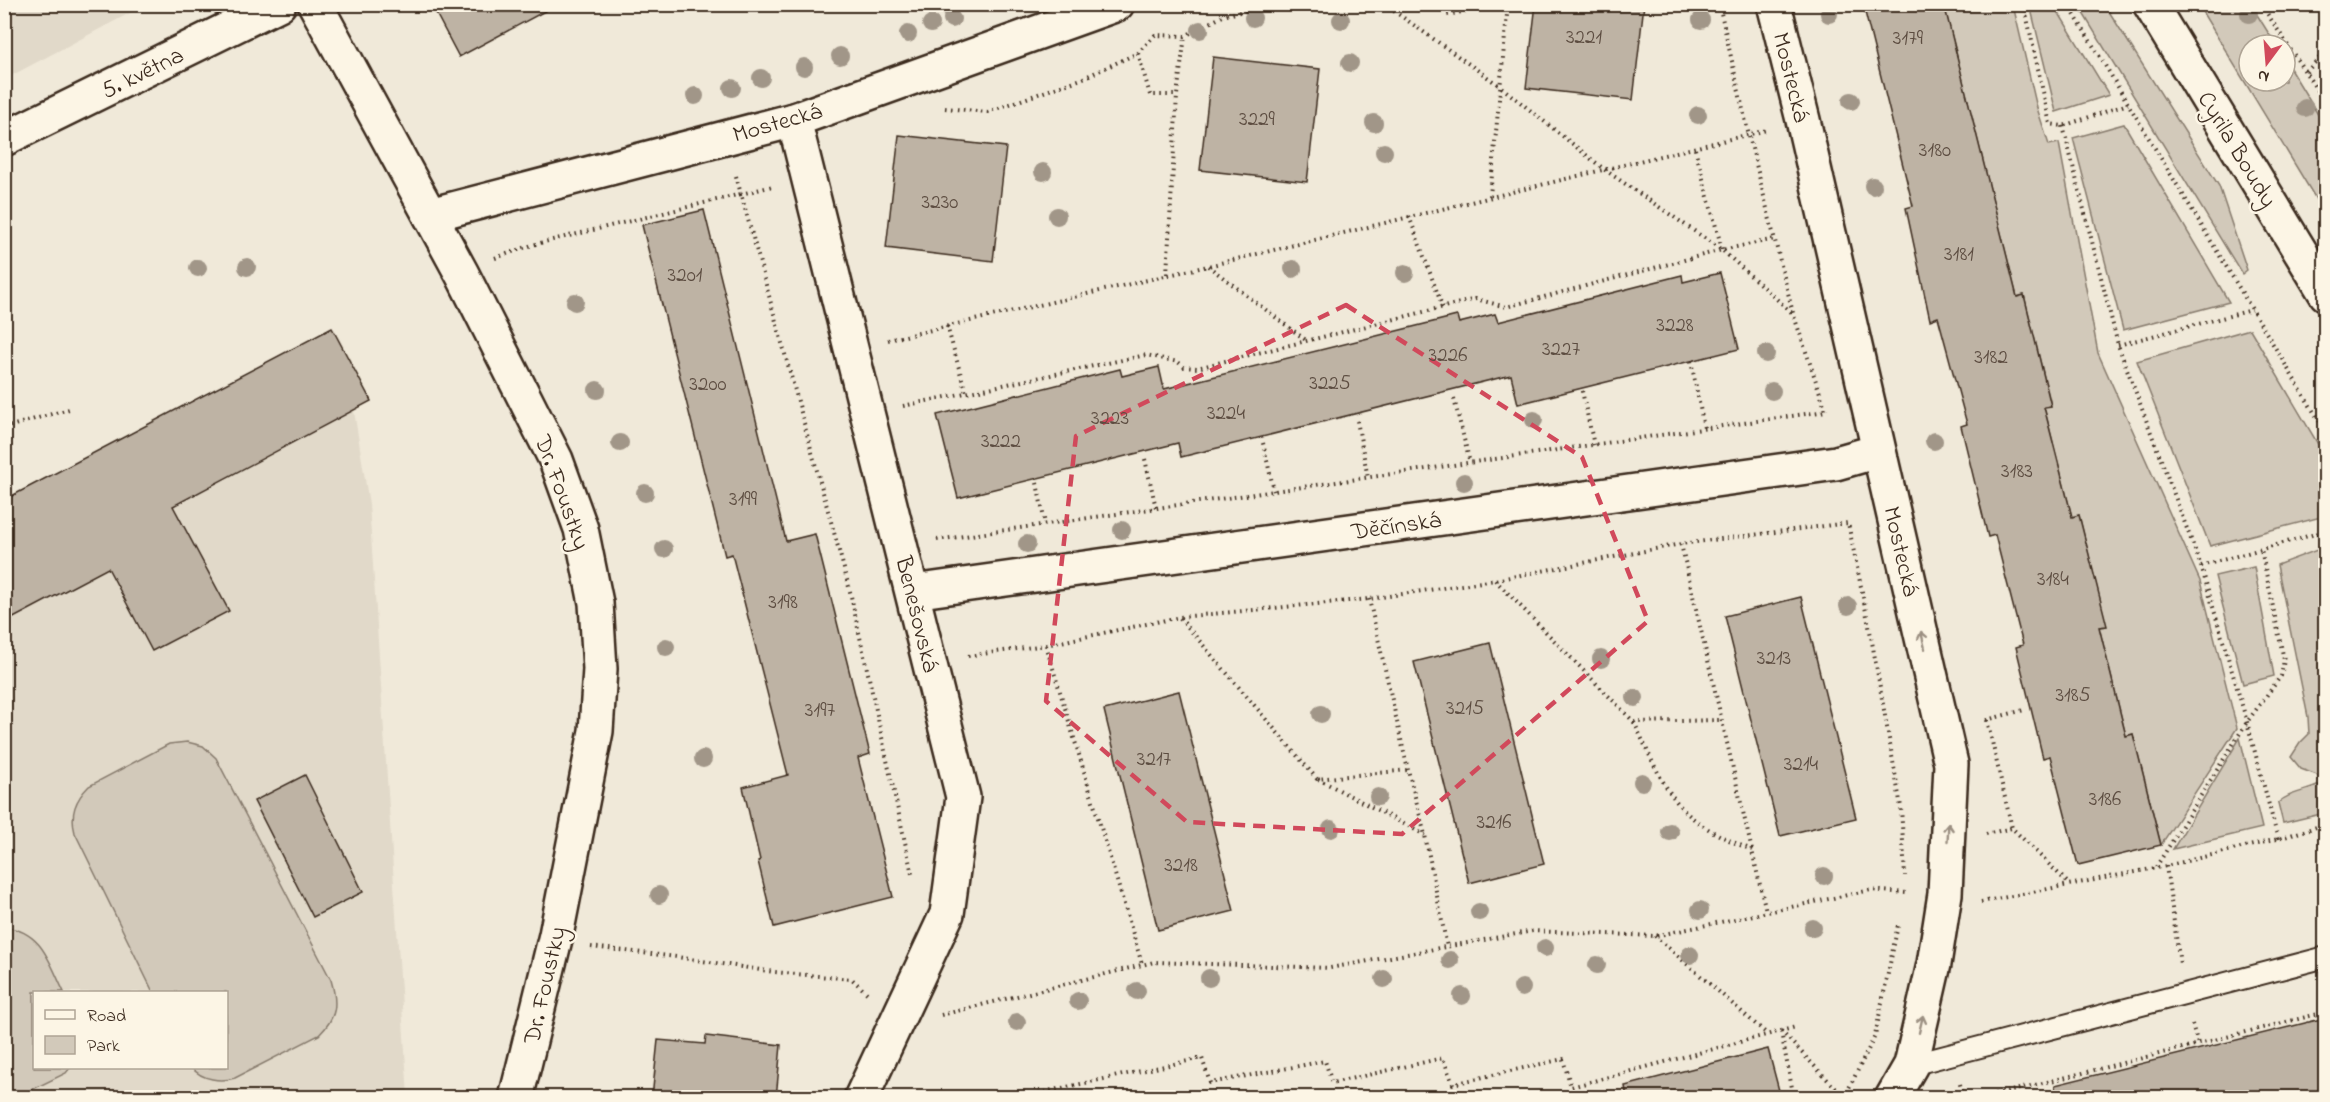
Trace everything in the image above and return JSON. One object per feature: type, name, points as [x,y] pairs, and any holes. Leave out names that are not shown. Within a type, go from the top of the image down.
[{"type":"street","name":"5. května","points":[[4,139],[279,4]]},
{"type":"street","name":"Dr. Foustky","points":[[315,4],[430,215],[556,460],[581,529],[596,603],[600,669],[596,731],[556,935],[516,1098]]},
{"type":"street","name":"Mostecká","points":[[430,215],[794,120],[1118,4]]},
{"type":"street","name":"Mostecká","points":[[1774,4],[1803,120],[1951,764],[1945,894],[1934,964],[1911,1065],[1892,1098]]},
{"type":"street","name":"Cyrila Boudy","points":[[2150,4],[2325,294]]},
{"type":"street","name":"Benešovská","points":[[794,120],[963,797],[947,914],[861,1098]]},
{"type":"street","name":"Děčínská","points":[[913,592],[1836,463],[1878,451]]},
{"type":"lane","points":[[1911,1065],[2325,957]]},
{"type":"path","points":[[933,106],[987,112],[1081,79],[1138,53],[1155,35],[1185,36],[1223,16],[1274,4]]},
{"type":"path","points":[[1384,4],[1500,86],[1605,170],[1722,250],[1793,313]]},
{"type":"path","points":[[1443,4],[1447,15],[1501,4]]},
{"type":"path","points":[[1490,196],[1508,4]]},
{"type":"path","points":[[901,545],[1826,411],[1793,313],[1719,4]]},
{"type":"path","points":[[2024,4],[2050,124],[2063,126],[2128,104]]},
{"type":"path","points":[[2067,4],[2325,432]]},
{"type":"path","points":[[2261,4],[2288,50],[2306,72],[2325,104]]},
{"type":"path","points":[[1167,274],[1178,95],[1185,36]]},
{"type":"path","points":[[2306,72],[2325,51]]},
{"type":"path","points":[[1138,53],[1150,95],[1178,95]]},
{"type":"path","points":[[2063,126],[2118,345],[2201,566],[2278,838]]},
{"type":"path","points":[[852,349],[1749,136]]},
{"type":"path","points":[[725,138],[849,588],[913,877]]},
{"type":"path","points":[[1695,148],[1722,250]]},
{"type":"path","points":[[486,262],[532,245],[809,177]]},
{"type":"path","points":[[1409,216],[1443,308]]},
{"type":"path","points":[[896,407],[1146,355],[1178,362],[1184,367],[1197,368],[1476,299],[1506,307],[1722,250],[1775,239]]},
{"type":"path","points":[[1208,266],[1308,341]]},
{"type":"path","points":[[2118,345],[2252,310]]},
{"type":"path","points":[[947,326],[966,393]]},
{"type":"path","points":[[1691,361],[1704,428]]},
{"type":"path","points":[[1582,391],[1594,445]]},
{"type":"path","points":[[1454,399],[1470,463]]},
{"type":"path","points":[[4,428],[69,409]]},
{"type":"path","points":[[1357,421],[1368,478]]},
{"type":"path","points":[[1263,442],[1274,491]]},
{"type":"path","points":[[1145,459],[1156,508]]},
{"type":"path","points":[[1037,483],[1045,524]]},
{"type":"path","points":[[929,661],[1046,645],[1180,617],[1369,599],[1496,580],[1681,544],[1848,523],[1871,636],[1901,807],[1904,862]]},
{"type":"path","points":[[2201,566],[2325,531]]},
{"type":"path","points":[[1681,544],[1766,911]]},
{"type":"path","points":[[2156,867],[2247,722],[2281,676],[2284,660],[2261,549]]},
{"type":"path","points":[[1496,580],[1634,722],[1658,773],[1681,807],[1706,827],[1752,850]]},
{"type":"path","points":[[1369,599],[1425,835],[1447,946]]},
{"type":"path","points":[[1180,617],[1317,779],[1425,835]]},
{"type":"path","points":[[1046,645],[1142,964]]},
{"type":"path","points":[[2024,710],[1987,720],[2012,828],[2069,884]]},
{"type":"path","points":[[1634,722],[1721,720]]},
{"type":"path","points":[[1317,779],[1408,770]]},
{"type":"path","points":[[1974,901],[1982,902],[2166,866],[2325,824]]},
{"type":"path","points":[[1983,835],[2012,828]]},
{"type":"path","points":[[2166,866],[2184,993]]},
{"type":"path","points":[[900,1014],[947,1015],[1154,962],[1330,968],[1533,931],[1655,936],[1871,890],[1906,893]]},
{"type":"path","points":[[1781,1032],[1844,1097],[1875,1036],[1899,925]]},
{"type":"path","points":[[1655,936],[1767,1035]]},
{"type":"path","points":[[584,947],[677,957],[774,972],[852,979],[872,997]]},
{"type":"path","points":[[1983,1098],[2325,1012]]},
{"type":"path","points":[[1015,1098],[1202,1058],[1210,1083],[1325,1061],[1332,1083],[1443,1058],[1453,1084],[1563,1059],[1571,1087],[1796,1027]]},
{"type":"path","points":[[1781,1032],[1794,1098]]},
{"type":"highlighted area","points":[[1346,305],[1582,457],[1648,621],[1402,834],[1187,822],[1046,701],[1076,436]]},
{"type":"shaded area","points":[[5,4],[145,4],[145,5],[5,79]]},
{"type":"shaded area","points":[[334,328],[372,401],[354,411],[369,504],[408,1097],[5,1098],[5,501]]},
{"type":"green space","points":[[1944,5],[2013,5],[2037,108],[2049,145],[2059,143],[2098,353],[2200,581],[2237,728],[2161,845],[2133,734],[2126,736],[2099,627],[2106,625],[2079,515],[2072,517],[2044,407],[2051,405],[2024,295],[2017,297]]},
{"type":"green space","points":[[2030,5],[2054,5],[2109,95],[2056,112]]},
{"type":"green space","points":[[2078,5],[2105,5],[2219,186],[2247,270],[2242,274]]},
{"type":"green space","points":[[2198,5],[2251,5],[2268,33],[2237,33],[2237,69]]},
{"type":"green space","points":[[2297,80],[2325,126],[2325,214],[2251,93],[2297,93]]},
{"type":"green space","points":[[2124,124],[2229,302],[2123,330],[2073,138]]},
{"type":"green space","points":[[2250,329],[2325,456],[2325,516],[2210,546],[2137,361]]},
{"type":"green space","points":[[2325,547],[2325,813],[2283,823],[2278,803],[2282,799],[2321,784],[2317,775],[2301,769],[2291,757],[2309,734],[2308,717],[2277,565]]},
{"type":"green space","points":[[2254,567],[2274,676],[2243,684],[2215,576]]},
{"type":"green space","points":[[2240,738],[2262,828],[2173,849]]},
{"type":"green space","points":[[187,742],[203,746],[216,758],[331,980],[335,996],[333,1016],[319,1035],[230,1079],[218,1080],[206,1077],[193,1069],[228,1069],[228,991],[153,991],[75,833],[73,820],[75,808],[89,786],[169,744]]},
{"type":"green space","points":[[5,927],[18,930],[36,942],[49,960],[64,991],[33,991],[33,1069],[69,1069],[66,1073],[17,1097],[5,1097]]},
{"type":"building","points":[[431,4],[558,4],[459,57]]},
{"type":"building","points":[[1536,4],[1644,4],[1633,100],[1526,88]]},
{"type":"building","points":[[1863,4],[1944,4],[2017,297],[2024,295],[2051,406],[2044,407],[2072,517],[2079,515],[2107,626],[2099,627],[2126,736],[2133,734],[2161,845],[2078,865],[2050,756],[2043,758],[2016,647],[2023,645],[1995,535],[1988,537],[1961,426],[1967,424],[1938,317],[1930,320],[1906,208],[1913,206]]},
{"type":"building","points":[[1213,57],[1320,69],[1307,182],[1200,170]]},
{"type":"building","points":[[899,135],[1006,147],[993,261],[886,248]]},
{"type":"building","points":[[704,210],[786,541],[815,534],[870,754],[858,758],[893,897],[774,927],[743,787],[788,775],[732,554],[725,556],[642,225]]},
{"type":"building","points":[[1720,273],[1739,349],[1518,404],[1511,375],[1181,457],[1178,443],[958,498],[937,415],[1120,369],[1122,376],[1159,367],[1164,389],[1457,316],[1459,323],[1495,314],[1498,322],[1682,275],[1683,282]]},
{"type":"building","points":[[332,328],[371,401],[173,506],[229,611],[152,651],[108,568],[4,623],[4,500]]},
{"type":"building","points":[[1801,597],[1856,818],[1780,836],[1725,616]]},
{"type":"building","points":[[1490,643],[1544,864],[1469,883],[1414,662]]},
{"type":"building","points":[[1179,691],[1234,911],[1158,930],[1104,710]]},
{"type":"building","points":[[305,775],[363,892],[313,917],[254,801]]},
{"type":"building","points":[[2325,1018],[2325,1098],[2056,1098],[2055,1085]]},
{"type":"building","points":[[706,1036],[781,1045],[776,1098],[652,1098],[658,1040],[705,1044]]},
{"type":"building","points":[[1768,1049],[1781,1098],[1627,1098],[1625,1086]]}]
